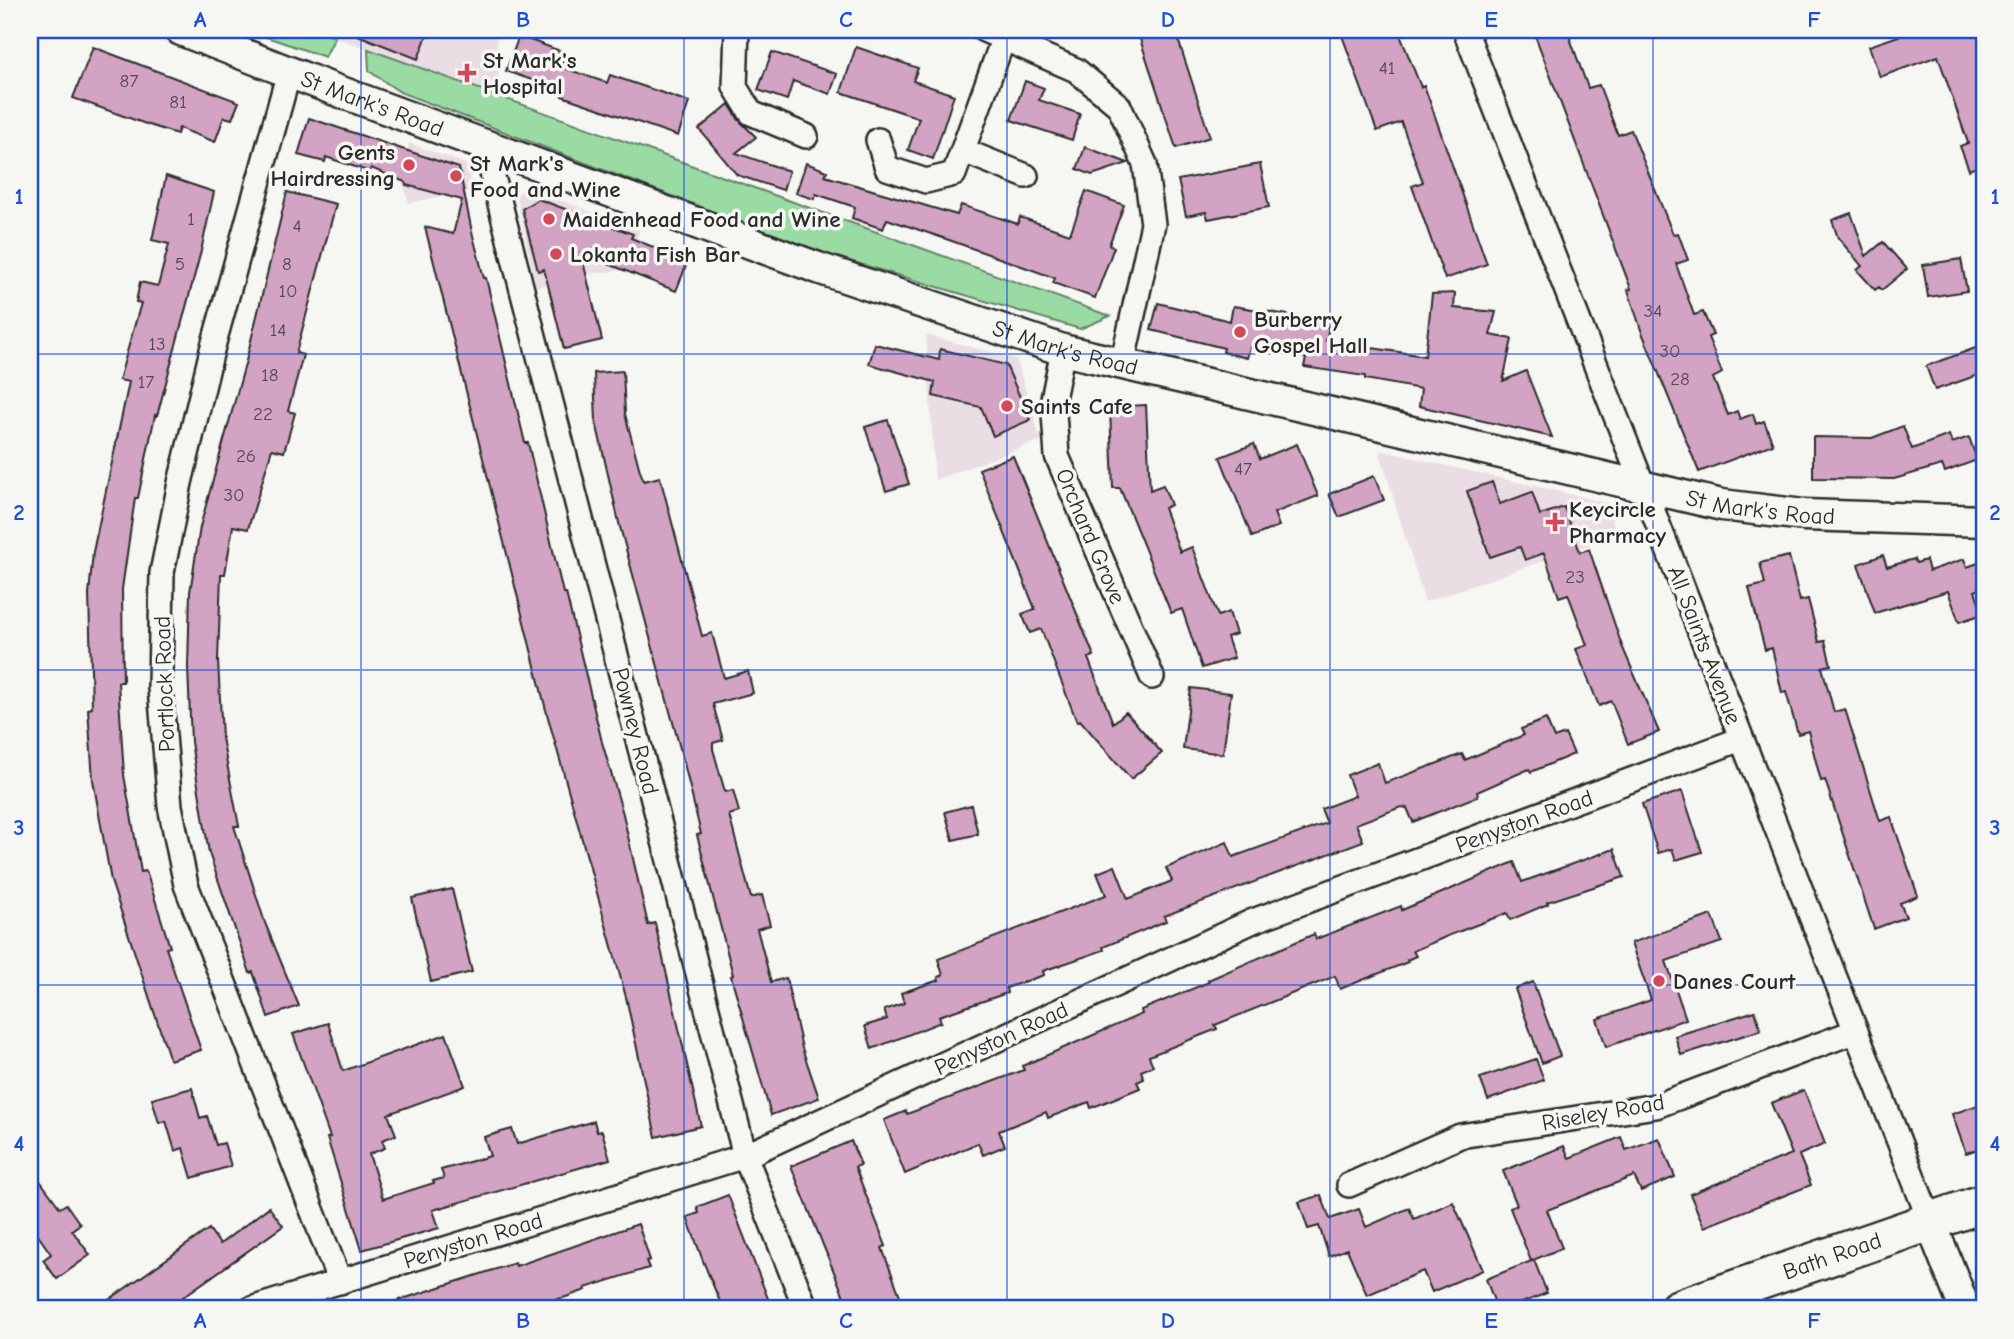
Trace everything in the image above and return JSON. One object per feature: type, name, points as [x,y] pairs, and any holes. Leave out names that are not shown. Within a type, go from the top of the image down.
[{"type":"main road","name":"Bath Road","points":[[1678,1309],[1984,1203]]},
{"type":"street","name":"St Mark's Road","points":[[181,30],[485,146],[818,268],[1063,350],[1722,505],[1804,515],[1984,521]]},
{"type":"street","points":[[737,30],[735,87],[751,113],[806,136]]},
{"type":"street","name":"All Saints Avenue","points":[[1465,30],[1930,1221]]},
{"type":"street","points":[[878,141],[887,168],[926,181],[954,174],[964,152],[994,33],[1076,70],[1119,106],[1145,164],[1153,224],[1122,365]]},
{"type":"street","name":"Portlock Road","points":[[289,72],[212,350],[180,483],[162,573],[160,688],[170,806],[186,885],[340,1282]]},
{"type":"street","name":"Powney Road","points":[[485,146],[746,1156],[806,1309]]},
{"type":"street","points":[[964,152],[1026,176]]},
{"type":"street","name":"Orchard Grove","points":[[1063,350],[1053,399],[1057,456],[1152,677]]},
{"type":"street","name":"Penyston Road","points":[[251,1309],[746,1156],[1253,921],[1741,739]]},
{"type":"street","name":"Riseley Road","points":[[1349,1185],[1460,1136],[1656,1106],[1856,1031]]},
{"type":"street","points":[[1930,1221],[1965,1309]]},
{"type":"shaded area","name":"St Mark's Hospital","points":[[315,30],[496,30],[500,98],[368,49]]},
{"type":"shaded area","points":[[409,143],[466,164],[473,190],[409,203],[402,181]]},
{"type":"shaded area","points":[[528,188],[640,230],[624,270],[587,274],[536,287],[516,194]]},
{"type":"shaded area","points":[[926,335],[1016,359],[1041,440],[935,480]]},
{"type":"shaded area","points":[[1379,450],[1607,503],[1617,535],[1425,602]]},
{"type":"green space","points":[[246,30],[315,30],[335,37],[325,57]]},
{"type":"green space","points":[[368,49],[1110,316],[1080,329],[816,251],[400,92],[369,71]]},
{"type":"building","points":[[345,30],[429,30],[418,59]]},
{"type":"building","points":[[1137,30],[1175,30],[1210,137],[1176,148]]},
{"type":"building","points":[[1340,30],[1398,30],[1421,87],[1424,85],[1487,264],[1445,279],[1412,186],[1423,182],[1401,122],[1377,131]]},
{"type":"building","points":[[1533,30],[1567,30],[1588,88],[1599,85],[1618,135],[1631,130],[1673,234],[1678,233],[1688,260],[1676,264],[1694,315],[1703,312],[1713,335],[1708,337],[1722,373],[1713,378],[1728,415],[1737,411],[1740,419],[1753,414],[1756,424],[1764,421],[1773,444],[1699,472],[1641,330],[1628,290],[1631,289]]},
{"type":"building","points":[[1916,30],[1984,30],[1984,180],[1981,181],[1976,167],[1969,170],[1960,146],[1968,143],[1938,56],[1880,77],[1869,46]]},
{"type":"building","points":[[519,36],[566,53],[561,67],[607,83],[610,75],[689,102],[678,136],[562,96],[563,91],[506,71]]},
{"type":"building","points":[[93,47],[239,102],[232,119],[224,117],[215,142],[179,128],[177,134],[73,98]]},
{"type":"building","points":[[856,47],[918,68],[913,81],[954,95],[933,159],[908,150],[919,118],[841,92]]},
{"type":"building","points":[[772,52],[837,74],[830,94],[793,81],[787,100],[758,90]]},
{"type":"building","points":[[1025,81],[1044,88],[1039,100],[1080,114],[1072,140],[1011,120]]},
{"type":"building","points":[[729,104],[739,120],[756,137],[736,153],[789,171],[783,190],[737,175],[699,129]]},
{"type":"building","points":[[309,118],[459,168],[472,232],[486,278],[525,443],[528,443],[563,593],[566,593],[602,742],[623,814],[648,925],[655,923],[701,1126],[656,1137],[626,997],[546,710],[425,227],[453,234],[462,200],[406,185],[405,182],[371,168],[370,172],[326,157],[325,162],[298,155]]},
{"type":"building","points":[[1085,147],[1128,163],[1092,175],[1077,169]]},
{"type":"building","points":[[806,163],[827,171],[825,176],[957,215],[961,205],[1018,224],[1020,217],[1070,234],[1086,191],[1124,205],[1109,245],[1114,247],[1095,298],[1053,283],[1055,278],[949,240],[887,219],[883,229],[852,218],[855,207],[816,194],[814,199],[796,193]]},
{"type":"building","points":[[1260,164],[1269,207],[1208,219],[1206,212],[1186,216],[1178,180]]},
{"type":"building","points":[[166,176],[214,192],[201,251],[157,416],[155,415],[138,498],[135,498],[122,589],[123,682],[118,682],[124,775],[141,872],[146,871],[170,947],[166,948],[201,1050],[170,1060],[111,881],[93,780],[88,709],[92,708],[89,594],[93,552],[129,382],[119,380],[141,303],[136,302],[140,282],[158,286],[169,244],[152,240]]},
{"type":"building","points":[[287,192],[336,204],[296,353],[303,355],[288,411],[295,413],[284,452],[272,449],[248,529],[233,526],[225,574],[221,574],[218,660],[222,738],[239,826],[234,826],[265,923],[299,1006],[268,1017],[209,853],[191,742],[188,667],[190,592],[200,527],[247,357]]},
{"type":"building","points":[[538,199],[633,234],[631,238],[688,261],[676,291],[581,253],[602,340],[564,349],[544,269],[538,271],[522,209]]},
{"type":"building","points":[[1851,213],[1866,256],[1883,242],[1907,269],[1882,290],[1879,287],[1875,290],[1857,270],[1862,266],[1838,238],[1832,220]]},
{"type":"building","points":[[1961,259],[1967,291],[1928,297],[1923,265]]},
{"type":"building","points":[[1455,293],[1454,308],[1496,312],[1490,335],[1512,339],[1503,381],[1526,371],[1552,437],[1419,406],[1421,389],[1365,379],[1365,376],[1304,367],[1306,358],[1250,347],[1247,358],[1223,352],[1224,348],[1151,330],[1158,303],[1230,321],[1233,306],[1301,317],[1300,321],[1329,327],[1326,341],[1425,356],[1432,294]]},
{"type":"building","points":[[875,344],[939,360],[940,349],[1006,365],[1030,420],[993,436],[981,407],[933,396],[935,382],[869,364]]},
{"type":"building","points":[[1984,345],[1984,373],[1935,390],[1926,366]]},
{"type":"building","points":[[623,371],[625,414],[640,471],[644,481],[660,477],[702,636],[712,633],[724,678],[748,671],[753,693],[713,704],[723,740],[713,743],[713,749],[725,792],[733,790],[739,812],[729,815],[751,898],[762,895],[770,925],[757,929],[771,982],[786,978],[802,1048],[819,1098],[771,1115],[731,976],[733,975],[697,835],[701,834],[684,763],[620,527],[596,422],[594,373]]},
{"type":"building","points":[[1146,405],[1150,490],[1163,485],[1171,505],[1164,508],[1180,552],[1192,547],[1218,616],[1229,612],[1236,634],[1227,637],[1234,658],[1202,668],[1182,609],[1171,613],[1120,488],[1113,488],[1110,407]]},
{"type":"building","points":[[888,420],[909,484],[886,491],[865,427]]},
{"type":"building","points":[[1903,426],[1912,449],[1949,435],[1952,443],[1969,437],[1977,460],[1945,472],[1942,465],[1894,479],[1813,478],[1813,437],[1872,438]]},
{"type":"building","points":[[1254,444],[1260,459],[1297,444],[1318,496],[1274,513],[1279,526],[1252,537],[1220,457]]},
{"type":"building","points":[[1013,456],[1094,656],[1088,658],[1113,723],[1126,712],[1162,753],[1131,779],[1080,720],[1077,722],[1041,629],[1030,633],[1022,614],[1035,609],[979,469]]},
{"type":"building","points":[[1374,476],[1384,500],[1339,517],[1329,494]]},
{"type":"building","points":[[1492,482],[1500,504],[1532,492],[1540,515],[1564,507],[1580,552],[1589,549],[1622,646],[1659,732],[1628,744],[1611,701],[1599,706],[1576,649],[1587,645],[1568,594],[1559,597],[1544,553],[1525,560],[1520,547],[1490,557],[1467,491]]},
{"type":"building","points":[[1883,555],[1887,567],[1914,559],[1916,563],[1926,560],[1929,571],[1964,559],[1967,567],[1984,561],[1984,588],[1975,591],[1983,614],[1959,622],[1948,591],[1875,613],[1858,564]]},
{"type":"building","points":[[1789,556],[1800,601],[1808,599],[1819,642],[1825,641],[1831,665],[1822,667],[1834,712],[1845,709],[1880,821],[1891,817],[1918,896],[1900,903],[1906,917],[1874,929],[1825,780],[1821,781],[1808,731],[1798,734],[1786,692],[1782,693],[1772,648],[1765,650],[1749,588],[1765,584],[1760,563]]},
{"type":"building","points":[[1191,688],[1231,693],[1223,754],[1183,749]]},
{"type":"building","points":[[1546,719],[1554,738],[1565,734],[1574,754],[1531,772],[1529,769],[1477,792],[1478,796],[1413,822],[1407,808],[1401,807],[1356,824],[1363,841],[1164,916],[1166,921],[1103,947],[1104,950],[1043,971],[1044,975],[1006,988],[1007,993],[939,1016],[941,1022],[872,1049],[865,1026],[887,1019],[884,1010],[904,1003],[901,993],[939,980],[938,977],[943,975],[938,959],[1106,895],[1097,873],[1115,866],[1128,899],[1172,881],[1166,868],[1227,842],[1233,857],[1327,823],[1321,809],[1355,796],[1347,775],[1378,763],[1385,783],[1462,754],[1465,760],[1524,735],[1521,729]]},
{"type":"building","points":[[1682,791],[1702,852],[1676,860],[1672,849],[1658,853],[1642,804]]},
{"type":"building","points":[[971,805],[978,834],[953,840],[945,812]]},
{"type":"building","points":[[1614,849],[1624,877],[1547,902],[1548,904],[1510,920],[1507,913],[1450,935],[1413,951],[1416,956],[1407,960],[1408,962],[1340,989],[1335,976],[1215,1025],[1217,1029],[1149,1056],[1153,1066],[1141,1071],[1144,1079],[1137,1082],[1140,1088],[1091,1108],[1089,1102],[1048,1118],[1046,1112],[999,1131],[1005,1146],[983,1155],[978,1143],[905,1174],[884,1120],[1024,1070],[1022,1066],[1142,1014],[1141,1010],[1314,934],[1316,939],[1401,906],[1402,910],[1514,862],[1522,882]]},
{"type":"building","points":[[452,889],[472,972],[431,982],[412,898]]},
{"type":"building","name":"Danes Court","points":[[1712,915],[1722,942],[1666,961],[1686,1019],[1606,1047],[1597,1019],[1651,1000],[1631,943]]},
{"type":"building","points":[[1533,982],[1560,1056],[1542,1063],[1515,989]]},
{"type":"building","points":[[1755,1011],[1761,1030],[1681,1055],[1675,1036]]},
{"type":"building","points":[[328,1023],[343,1071],[446,1034],[465,1086],[388,1114],[396,1135],[382,1140],[385,1148],[369,1154],[383,1199],[444,1178],[441,1170],[490,1156],[484,1137],[512,1129],[517,1144],[594,1121],[597,1132],[602,1131],[610,1159],[433,1210],[439,1228],[362,1250],[327,1138],[330,1137],[293,1034]]},
{"type":"building","points":[[1536,1059],[1544,1080],[1488,1100],[1480,1078]]},
{"type":"building","points":[[192,1088],[200,1118],[207,1116],[216,1145],[224,1143],[231,1166],[192,1178],[183,1148],[175,1151],[166,1121],[159,1123],[152,1099]]},
{"type":"building","points":[[1804,1090],[1825,1144],[1799,1155],[1811,1185],[1704,1227],[1690,1194],[1792,1154],[1771,1103]]},
{"type":"building","points":[[1984,1103],[1984,1147],[1966,1153],[1952,1114]]},
{"type":"building","points":[[1621,1137],[1626,1150],[1659,1138],[1675,1177],[1641,1191],[1634,1176],[1547,1210],[1562,1248],[1531,1261],[1510,1208],[1517,1205],[1503,1171],[1564,1146],[1569,1158]]},
{"type":"building","points":[[851,1141],[861,1165],[855,1167],[886,1246],[882,1248],[905,1309],[849,1309],[791,1166]]},
{"type":"building","points":[[30,1167],[60,1208],[66,1204],[80,1224],[72,1230],[90,1255],[57,1279],[43,1260],[51,1254],[30,1224]]},
{"type":"building","points":[[728,1195],[772,1309],[723,1309],[703,1261],[687,1217],[699,1213],[697,1207]]},
{"type":"building","points":[[1321,1195],[1330,1219],[1359,1209],[1366,1227],[1409,1208],[1414,1219],[1453,1202],[1483,1270],[1432,1292],[1423,1271],[1367,1295],[1347,1249],[1329,1256],[1319,1226],[1308,1229],[1299,1202]]},
{"type":"building","points":[[269,1207],[283,1226],[166,1309],[96,1309],[209,1229],[220,1244]]},
{"type":"building","points":[[638,1224],[650,1260],[646,1261],[649,1268],[585,1288],[586,1290],[566,1297],[521,1309],[388,1309],[387,1304],[515,1263],[516,1266]]},
{"type":"building","points":[[1534,1260],[1547,1293],[1507,1309],[1497,1309],[1486,1279]]},
{"type":"place","name":"St Mark's Hospital","points":[[467,73]]},
{"type":"place","name":"Gents Hairdressing","points":[[409,165]]},
{"type":"place","name":"St Mark's Food and Wine","points":[[456,176]]},
{"type":"place","name":"Maidenhead Food and Wine","points":[[549,219]]},
{"type":"place","name":"Lokanta Fish Bar","points":[[556,254]]},
{"type":"place","name":"Burberry Gospel Hall","points":[[1240,332]]},
{"type":"place","name":"Saints Cafe","points":[[1007,406]]},
{"type":"place","name":"Keycircle Pharmacy","points":[[1555,522]]},
{"type":"place","name":"Danes Court","points":[[1659,981]]}]
